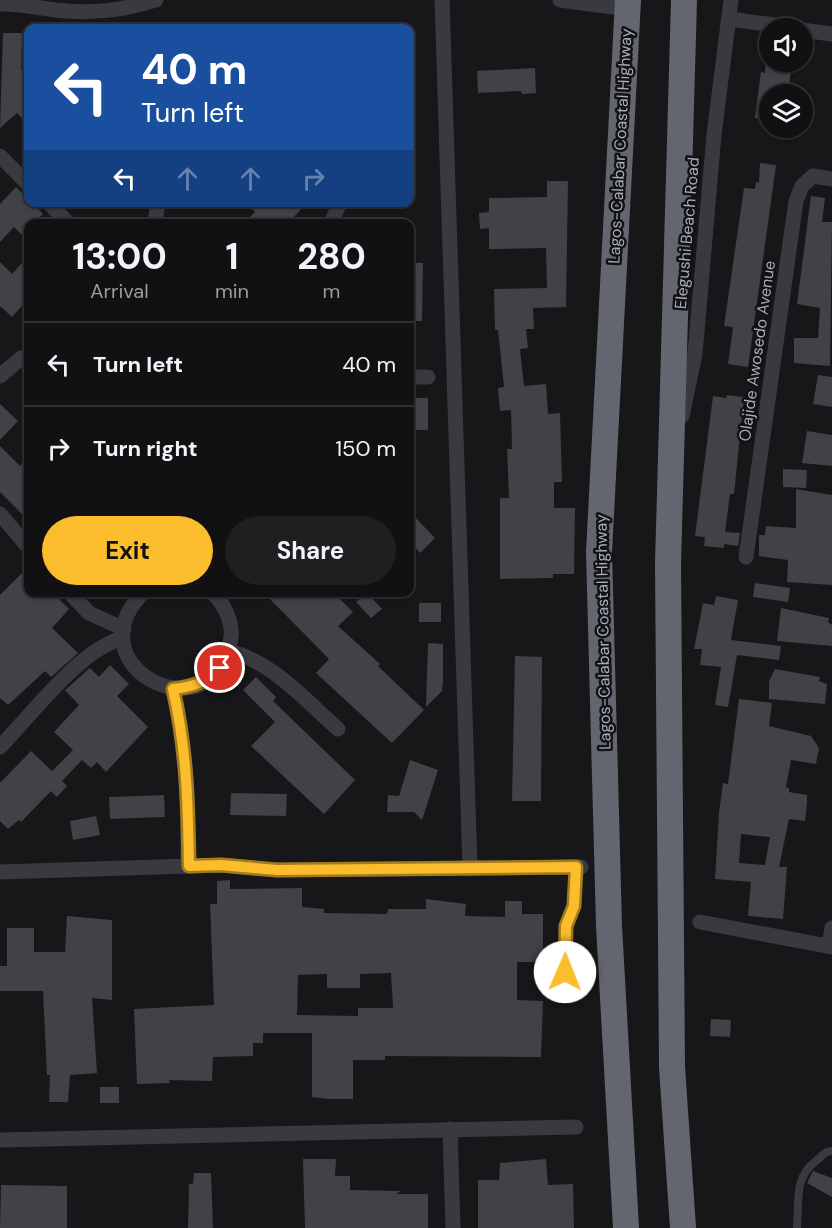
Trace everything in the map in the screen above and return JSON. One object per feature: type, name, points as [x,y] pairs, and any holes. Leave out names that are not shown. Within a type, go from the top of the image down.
[{"type":"highway","points":[[682,1228],[672,1067],[668,563],[684,0]]},
{"type":"highway","name":"Lagos-Calabar Coastal Highway","points":[[626,1228],[609,926],[599,552],[628,4]]},
{"type":"street","points":[[0,4],[30,4],[54,10],[89,12],[122,9],[156,0]]},
{"type":"street","points":[[442,0],[470,869]]},
{"type":"street","points":[[560,0],[628,4]]},
{"type":"street","name":"Elegushi Beach Road","points":[[670,468],[695,354],[714,135],[731,0]]},
{"type":"street","points":[[730,19],[759,23]]},
{"type":"street","points":[[813,31],[832,34]]},
{"type":"street","points":[[0,156],[24,180]]},
{"type":"street","name":"Olajide Awosedo Avenue","points":[[746,557],[796,201],[802,186],[813,176],[832,179]]},
{"type":"street","points":[[53,207],[64,219]]},
{"type":"street","points":[[0,376],[21,358],[24,360]]},
{"type":"street","points":[[414,377],[428,378]]},
{"type":"street","points":[[0,514],[24,542]]},
{"type":"street","points":[[74,597],[89,613],[124,633]]},
{"type":"street","points":[[139,597],[125,620],[124,633],[128,656],[139,674],[155,684],[173,689],[192,687],[208,679],[220,668],[229,651],[231,632],[227,614],[215,597]]},
{"type":"street","points":[[0,747],[89,654],[124,633]]},
{"type":"street","points":[[229,651],[256,660],[270,669],[338,729]]},
{"type":"street","points":[[173,689],[184,736],[189,866]]},
{"type":"street","points":[[0,872],[221,865],[277,870],[579,867]]},
{"type":"street","points":[[700,922],[831,946],[832,928]]},
{"type":"street","points":[[0,1140],[576,1126]]},
{"type":"street","points":[[450,1129],[453,1228]]},
{"type":"lane","points":[[565,972],[566,926],[574,906],[579,867]]},
{"type":"lane","points":[[797,1228],[800,1179],[807,1166],[825,1151],[832,1150]]},
{"type":"building","points":[[3,33],[22,33],[21,71],[24,68],[24,120],[17,113],[0,128]]},
{"type":"building","points":[[535,68],[536,93],[522,94],[521,91],[478,93],[477,71]]},
{"type":"building","points":[[761,72],[791,72],[789,84],[759,84]]},
{"type":"building","points":[[759,87],[759,119],[755,118]]},
{"type":"building","points":[[760,163],[776,165],[748,367],[728,364],[733,327],[724,326],[744,188],[755,189],[756,182],[759,183]]},
{"type":"building","points":[[547,181],[568,181],[566,307],[533,308],[534,329],[526,329],[528,348],[520,349],[524,386],[546,384],[548,414],[560,413],[562,482],[554,482],[554,508],[575,508],[574,574],[553,574],[553,578],[500,579],[500,498],[509,498],[507,449],[512,449],[511,410],[500,411],[498,388],[504,387],[498,330],[495,330],[494,289],[547,288],[546,248],[489,249],[489,228],[480,229],[479,213],[489,212],[489,198],[547,197]]},
{"type":"building","points":[[16,187],[24,195],[24,207],[36,207],[43,214],[38,219],[24,219],[22,235],[14,227],[0,242],[0,204]]},
{"type":"building","points":[[811,196],[825,198],[822,222],[832,222],[830,366],[794,363],[794,338],[818,338],[820,308],[797,304]]},
{"type":"building","points":[[251,207],[303,207],[292,219],[248,219],[255,212]]},
{"type":"building","points":[[24,260],[24,304],[12,317],[0,306],[0,262],[12,274]]},
{"type":"building","points":[[414,263],[423,263],[422,321],[414,321]]},
{"type":"building","points":[[818,375],[832,377],[832,407],[813,404]]},
{"type":"building","points":[[727,395],[744,397],[734,494],[730,494],[725,532],[740,533],[738,546],[724,544],[724,548],[704,546],[705,537],[695,536],[713,396],[726,398]]},
{"type":"building","points":[[414,398],[428,398],[428,430],[414,430]]},
{"type":"building","points":[[0,404],[18,421],[0,440]]},
{"type":"building","points":[[807,431],[832,435],[832,466],[802,463]]},
{"type":"building","points":[[0,446],[20,466],[24,462],[24,516],[0,492]]},
{"type":"building","points":[[783,469],[807,470],[806,488],[783,487]]},
{"type":"building","points":[[796,489],[832,495],[832,585],[787,582],[788,560],[759,556],[759,535],[765,535],[766,526],[796,528]]},
{"type":"building","points":[[414,516],[435,538],[420,553],[414,546]]},
{"type":"building","points":[[24,571],[24,597],[57,597],[69,609],[52,628],[78,653],[51,677],[45,671],[8,705],[0,698],[0,595]]},
{"type":"building","points":[[755,583],[790,588],[788,602],[753,597]]},
{"type":"building","points":[[716,596],[738,600],[731,640],[781,646],[779,660],[737,655],[728,707],[715,705],[721,667],[700,665],[702,649],[694,649],[703,603],[714,605]]},
{"type":"building","points":[[268,597],[338,597],[353,612],[338,626],[380,664],[378,666],[424,710],[392,743],[316,673],[329,659]]},
{"type":"building","points":[[362,597],[371,597],[382,609],[371,618],[356,602]]},
{"type":"building","points":[[419,603],[441,603],[441,622],[419,622]]},
{"type":"building","points":[[781,608],[829,618],[828,622],[832,625],[832,646],[777,641]]},
{"type":"building","points":[[428,643],[443,644],[443,682],[442,691],[426,707]]},
{"type":"building","points":[[515,656],[542,657],[541,801],[512,801]]},
{"type":"building","points":[[110,665],[129,684],[117,696],[148,727],[106,772],[97,762],[91,768],[82,760],[62,781],[67,786],[57,797],[51,791],[21,822],[19,820],[8,829],[0,821],[0,783],[31,751],[52,771],[73,750],[54,732],[79,705],[65,690],[90,668],[99,677]]},
{"type":"building","points":[[775,669],[820,677],[819,681],[827,684],[825,704],[769,699],[769,681]]},
{"type":"building","points":[[256,677],[276,697],[273,701],[355,780],[324,814],[251,746],[275,722],[243,690]]},
{"type":"building","points":[[739,699],[772,703],[769,726],[811,736],[819,748],[816,764],[791,760],[786,787],[789,788],[789,792],[807,795],[807,803],[805,821],[789,819],[779,867],[787,867],[783,919],[748,916],[751,882],[715,879],[723,783],[728,784]],"holes":[[[741,834],[770,837],[765,865],[739,863]]]},
{"type":"building","points":[[410,760],[438,770],[422,820],[414,812],[387,812],[388,795],[399,796]]},
{"type":"building","points":[[231,793],[287,794],[286,816],[230,815]]},
{"type":"building","points":[[164,795],[165,817],[110,819],[109,797]]},
{"type":"building","points":[[96,816],[100,835],[73,840],[70,821]]},
{"type":"building","points":[[230,880],[230,889],[302,888],[302,907],[324,909],[324,913],[387,914],[388,909],[426,909],[426,899],[466,904],[465,916],[505,917],[505,901],[522,901],[522,914],[543,914],[543,962],[517,962],[517,1000],[543,1001],[541,1057],[385,1056],[385,1060],[353,1060],[353,1099],[328,1099],[312,1097],[312,1033],[263,1033],[263,1043],[253,1043],[253,1056],[213,1057],[212,1081],[169,1080],[170,1083],[137,1084],[134,1009],[214,1005],[210,904],[217,904],[217,881]],"holes":[[[391,973],[393,1008],[358,1008],[358,1016],[297,1015],[298,975],[327,974],[327,988],[360,988],[360,974]]]},
{"type":"building","points":[[67,916],[112,920],[112,1000],[92,998],[97,1073],[70,1075],[68,1102],[49,1102],[50,1075],[47,1075],[43,991],[0,991],[0,966],[7,966],[7,928],[34,928],[34,952],[65,952]]},
{"type":"building","points":[[711,1019],[731,1020],[730,1037],[710,1036]]},
{"type":"building","points":[[100,1087],[119,1087],[119,1103],[100,1103]]},
{"type":"building","points":[[303,1159],[336,1159],[335,1176],[350,1176],[350,1190],[428,1194],[428,1228],[305,1228]]},
{"type":"building","points":[[546,1159],[548,1185],[573,1184],[574,1228],[478,1228],[478,1180],[499,1180],[500,1163]]},
{"type":"building","points":[[813,1171],[832,1178],[832,1197],[807,1183]]},
{"type":"building","points":[[194,1173],[211,1173],[213,1228],[188,1228],[189,1184],[193,1184]]},
{"type":"building","points":[[1,1185],[67,1186],[67,1228],[0,1228]]},
{"type":"route","points":[[220,668],[208,679],[192,687],[173,689],[184,736],[189,866],[221,865],[277,870],[576,867],[574,906],[566,926],[565,972]]}]
